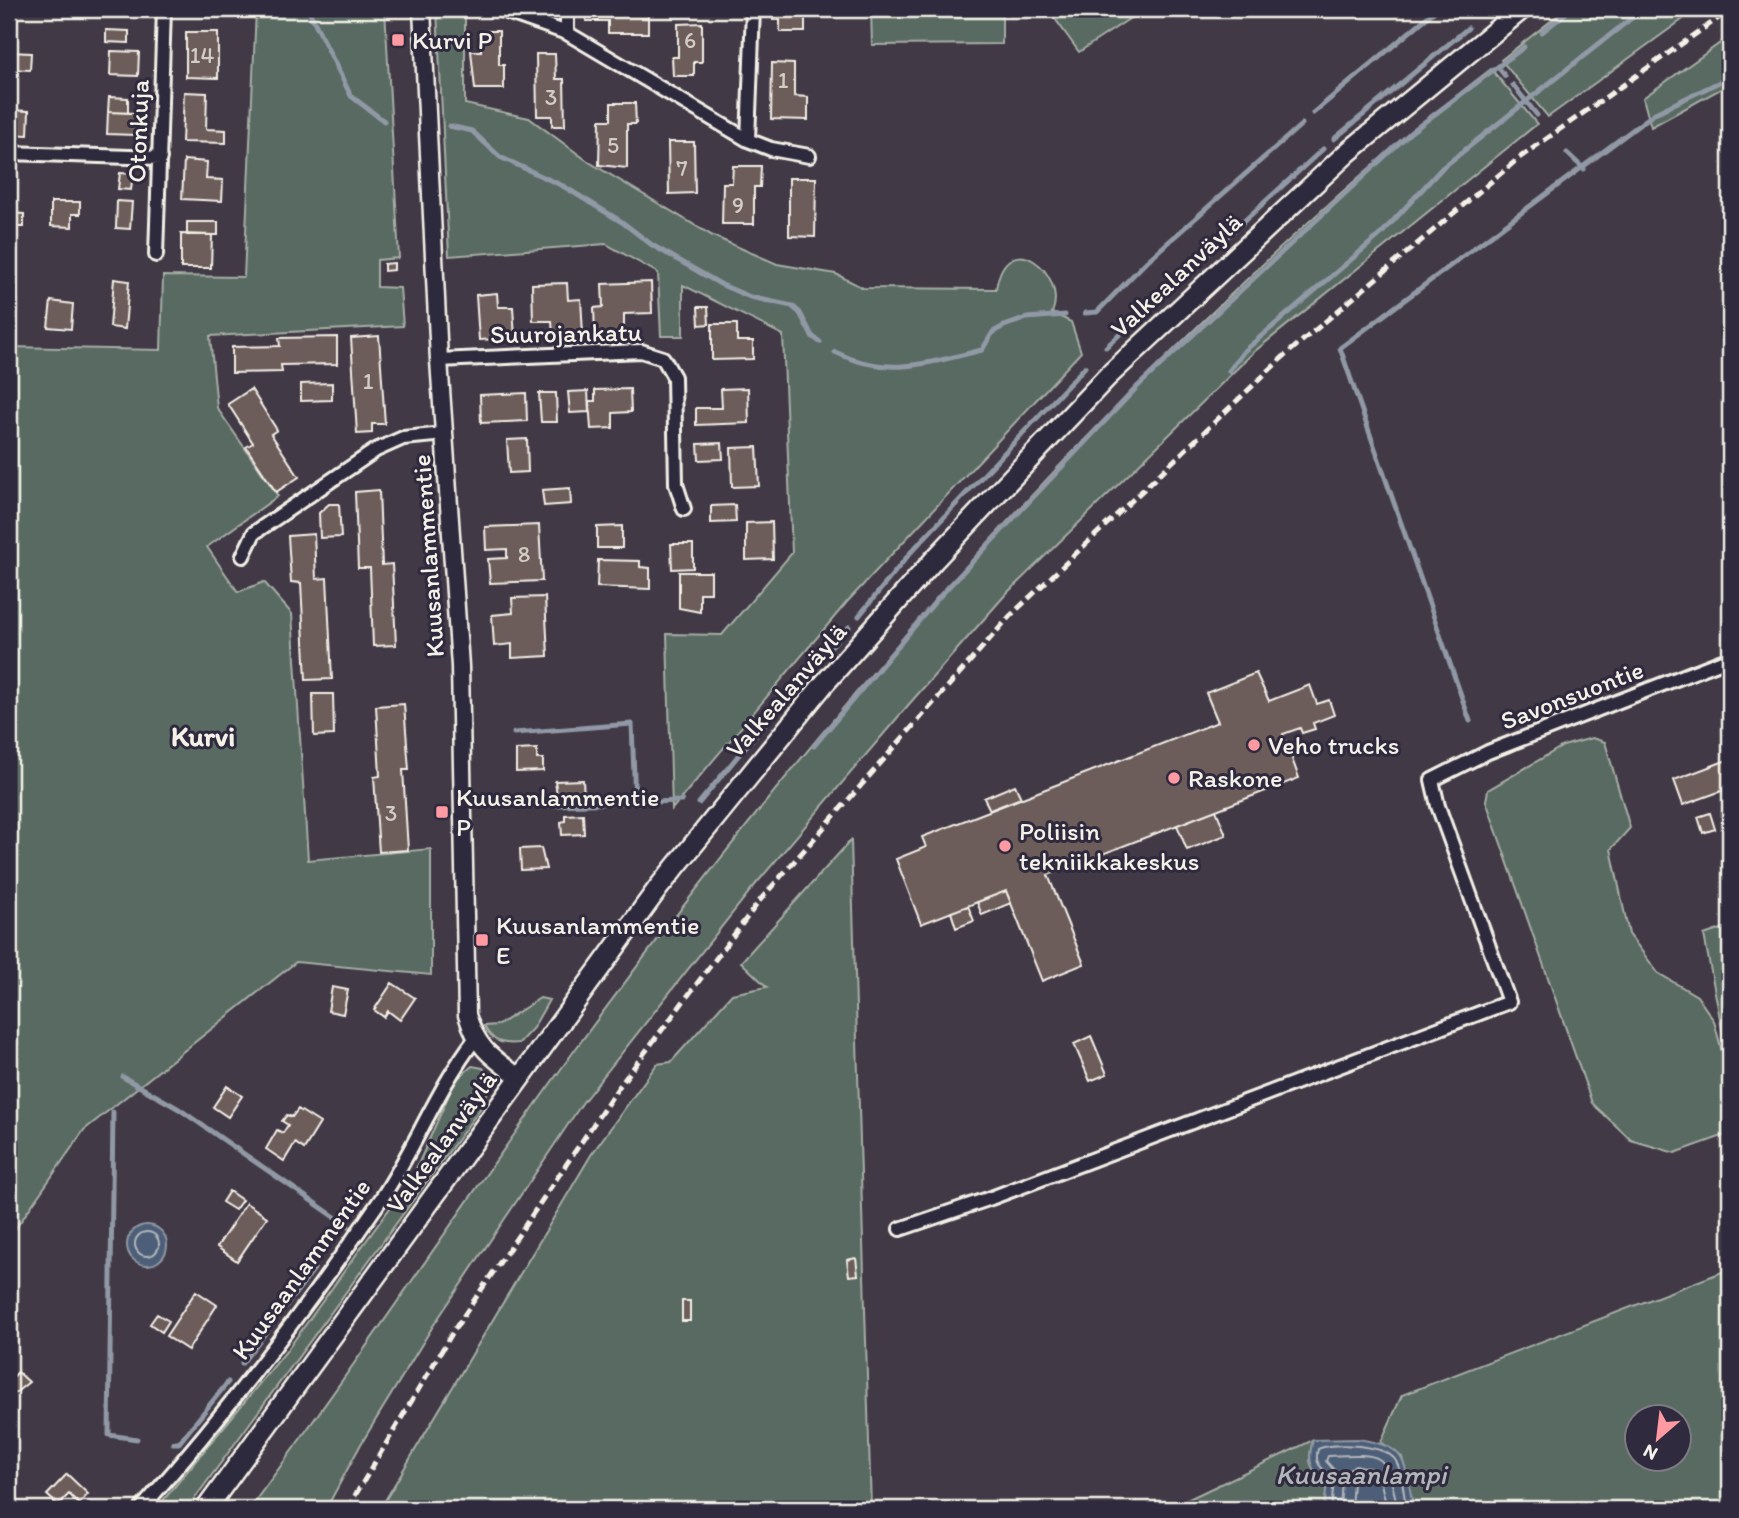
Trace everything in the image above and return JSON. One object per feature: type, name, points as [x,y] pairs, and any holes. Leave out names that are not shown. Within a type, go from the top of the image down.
[{"type":"main road","name":"Valkealanväylä","points":[[206,1509],[701,832],[823,685],[943,550],[1107,377],[1347,153],[1522,9]]},
{"type":"street","name":"Otonkuja","points":[[156,255],[164,9]]},
{"type":"street","name":"Kuusanlammentie","points":[[422,9],[439,360],[461,692],[467,1015],[475,1039]]},
{"type":"street","points":[[498,9],[568,33],[748,140],[771,149],[809,156]]},
{"type":"street","points":[[567,9],[568,33]]},
{"type":"street","points":[[748,140],[753,9]]},
{"type":"street","points":[[9,153],[160,158]]},
{"type":"street","name":"Suurojankatu","points":[[439,360],[641,351],[663,358],[674,377],[676,484],[684,509]]},
{"type":"street","points":[[243,556],[254,533],[376,450],[403,438],[445,434]]},
{"type":"street","name":"Savonsuontie","points":[[900,1229],[991,1198],[1508,1002],[1438,806],[1432,780],[1488,752],[1730,658]]},
{"type":"street","points":[[475,1039],[485,1052],[520,1078]]},
{"type":"street","name":"Kuusaanlammentie","points":[[141,1509],[212,1428],[373,1209],[398,1171],[456,1064],[475,1039]]},
{"type":"green space","points":[[256,9],[385,9],[399,258],[377,260],[377,287],[400,288],[403,326],[210,336],[217,408],[278,496],[207,547],[238,592],[264,582],[292,614],[308,860],[431,849],[431,975],[296,962],[84,1130],[9,1238],[9,347],[161,350],[163,276],[244,277]]},
{"type":"green space","points":[[437,9],[465,9],[465,104],[529,118],[589,162],[713,236],[777,264],[836,274],[863,288],[996,289],[1002,269],[1011,259],[1023,257],[1034,261],[1052,283],[1055,298],[1052,313],[1071,322],[1081,352],[847,602],[672,809],[667,634],[722,635],[792,553],[783,335],[683,285],[683,336],[661,336],[658,273],[606,244],[449,256]]},
{"type":"green space","points":[[871,9],[1002,9],[1002,44],[872,45]]},
{"type":"green space","points":[[1075,9],[1144,9],[1079,52],[1056,20]]},
{"type":"green space","points":[[1566,9],[1697,9],[1548,117],[1501,60]]},
{"type":"green space","points":[[1730,36],[1730,84],[1651,127],[1643,98]]},
{"type":"green space","points":[[1491,69],[1537,124],[1255,351],[1006,594],[750,891],[583,1102],[433,1326],[361,1444],[326,1509],[249,1509],[588,1032],[729,847],[877,668],[1033,494],[1196,328],[1339,194]]},
{"type":"green space","points":[[1592,738],[1605,742],[1630,828],[1611,849],[1629,934],[1658,973],[1697,996],[1714,1021],[1730,1083],[1728,1134],[1675,1153],[1631,1140],[1592,1103],[1486,801],[1488,790],[1563,746]]},
{"type":"green space","points":[[851,840],[871,1509],[380,1509],[591,1155],[657,1064],[671,1062],[732,994],[767,987],[741,962]]},
{"type":"green space","points":[[1730,926],[1730,1071],[1704,935]]},
{"type":"green space","points":[[540,998],[549,1000],[533,1028],[519,1043],[498,1041],[484,1026],[498,1025]]},
{"type":"green space","points":[[472,1066],[483,1068],[489,1083],[480,1109],[187,1509],[156,1509],[288,1349],[413,1176],[455,1081]]},
{"type":"green space","points":[[1730,1269],[1730,1509],[1414,1509],[1402,1457],[1381,1442],[1402,1395]]},
{"type":"green space","points":[[1313,1440],[1311,1464],[1327,1483],[1324,1509],[1168,1509]]},
{"type":"water","points":[[147,1225],[161,1231],[167,1245],[161,1259],[147,1265],[133,1259],[127,1245],[133,1231]]},
{"type":"water","name":"Kuusaanlampi","points":[[1357,1439],[1387,1446],[1402,1459],[1414,1509],[1324,1509],[1327,1483],[1311,1464],[1313,1440]]},
{"type":"building","points":[[108,9],[141,9],[141,14],[108,13]]},
{"type":"building","points":[[190,9],[231,9],[231,14],[190,13]]},
{"type":"building","points":[[586,9],[648,9],[648,33],[608,33],[608,21],[586,21]]},
{"type":"building","points":[[773,9],[805,11],[805,32],[780,32],[780,20],[773,20]]},
{"type":"building","points":[[702,23],[702,62],[694,62],[694,76],[673,76],[672,57],[678,57],[678,24]]},
{"type":"building","points":[[106,30],[129,31],[129,43],[106,42]]},
{"type":"building","points":[[481,31],[499,31],[499,65],[504,65],[504,89],[475,89],[471,51],[481,51]]},
{"type":"building","points":[[186,32],[218,32],[218,78],[186,77]]},
{"type":"building","points":[[111,51],[139,52],[138,76],[110,75]]},
{"type":"building","points":[[9,52],[31,53],[30,70],[9,69]]},
{"type":"building","points":[[536,54],[555,54],[556,79],[564,79],[565,126],[552,126],[552,116],[537,116]]},
{"type":"building","points":[[772,63],[794,64],[794,96],[808,97],[808,120],[771,119]]},
{"type":"building","points":[[184,92],[207,93],[206,129],[226,130],[226,143],[182,142]]},
{"type":"building","points":[[109,97],[128,98],[128,113],[108,112]]},
{"type":"building","points":[[611,103],[635,103],[636,124],[627,124],[627,168],[599,165],[600,120],[611,120]]},
{"type":"building","points":[[9,110],[29,111],[28,135],[9,134]]},
{"type":"building","points":[[108,112],[136,113],[135,135],[107,134]]},
{"type":"building","points":[[668,142],[694,142],[695,193],[669,194]]},
{"type":"building","points":[[184,160],[207,162],[206,179],[223,180],[222,201],[182,199]]},
{"type":"building","points":[[733,166],[761,166],[760,187],[754,187],[754,224],[722,224],[723,183],[732,183]]},
{"type":"building","points":[[120,173],[133,174],[131,190],[118,189]]},
{"type":"building","points":[[789,178],[816,178],[815,237],[789,236]]},
{"type":"building","points":[[117,201],[132,202],[130,229],[116,228]]},
{"type":"building","points":[[51,202],[80,202],[80,214],[72,214],[72,227],[51,226]]},
{"type":"building","points":[[9,213],[24,214],[24,227],[9,227]]},
{"type":"building","points":[[187,222],[218,222],[218,235],[187,235]]},
{"type":"building","points":[[181,234],[212,235],[211,268],[181,268]]},
{"type":"building","points":[[394,263],[394,270],[384,271],[384,264]]},
{"type":"building","points":[[114,279],[129,281],[125,329],[110,327]]},
{"type":"building","points":[[651,282],[652,313],[624,314],[624,333],[595,334],[594,308],[603,307],[602,284]]},
{"type":"building","points":[[567,283],[568,300],[581,299],[583,334],[553,336],[552,321],[533,321],[532,284]]},
{"type":"building","points":[[497,293],[498,307],[513,307],[515,338],[479,340],[476,295]]},
{"type":"building","points":[[51,301],[73,304],[71,329],[48,327]]},
{"type":"building","points":[[698,307],[708,307],[709,324],[699,325]]},
{"type":"building","points":[[712,324],[737,324],[737,341],[753,341],[753,359],[712,360]]},
{"type":"building","points":[[379,336],[385,424],[372,424],[372,433],[357,434],[351,338]]},
{"type":"building","points":[[337,337],[337,364],[281,365],[282,372],[232,373],[232,347],[280,346],[279,338]]},
{"type":"building","points":[[332,383],[332,400],[301,401],[301,384]]},
{"type":"building","points":[[748,388],[749,423],[696,425],[696,408],[722,408],[721,389]]},
{"type":"building","points":[[251,389],[277,430],[271,434],[299,477],[276,492],[246,447],[253,443],[228,404]]},
{"type":"building","points":[[630,389],[631,412],[613,413],[613,428],[591,429],[589,401],[595,401],[595,390]]},
{"type":"building","points":[[588,391],[589,412],[570,413],[568,392]]},
{"type":"building","points":[[526,393],[527,421],[481,423],[480,395]]},
{"type":"building","points":[[539,393],[556,393],[557,422],[541,422]]},
{"type":"building","points":[[527,439],[528,472],[509,473],[507,440]]},
{"type":"building","points":[[722,443],[723,459],[699,460],[698,444]]},
{"type":"building","points":[[757,447],[759,486],[732,487],[731,448]]},
{"type":"building","points":[[570,488],[571,504],[544,506],[542,490]]},
{"type":"building","points":[[379,490],[382,565],[392,564],[396,645],[373,646],[370,568],[358,568],[355,492]]},
{"type":"building","points":[[329,504],[339,504],[341,537],[320,538],[319,513]]},
{"type":"building","points":[[735,505],[736,522],[711,523],[711,506]]},
{"type":"building","points":[[772,522],[773,559],[746,560],[746,523]]},
{"type":"building","points":[[539,525],[542,581],[490,583],[488,559],[507,558],[507,549],[486,550],[485,527]]},
{"type":"building","points":[[622,526],[622,548],[597,548],[597,527]]},
{"type":"building","points":[[314,534],[316,579],[327,578],[332,679],[306,680],[301,583],[291,582],[288,536]]},
{"type":"building","points":[[671,544],[693,544],[693,568],[672,569]]},
{"type":"building","points":[[598,560],[640,561],[640,567],[650,568],[650,589],[597,587]]},
{"type":"building","points":[[679,572],[711,572],[711,593],[700,593],[700,612],[679,608]]},
{"type":"building","points":[[545,597],[548,656],[512,658],[512,644],[494,646],[492,615],[513,613],[512,598]]},
{"type":"building","points":[[1256,673],[1269,701],[1310,685],[1317,704],[1329,700],[1334,715],[1313,723],[1315,729],[1302,733],[1300,728],[1283,734],[1299,778],[1048,875],[1084,964],[1042,981],[1006,891],[921,924],[896,859],[926,847],[922,837],[1218,722],[1206,693]]},
{"type":"building","points":[[313,694],[333,694],[334,735],[314,736]]},
{"type":"building","points":[[404,704],[409,770],[403,770],[408,850],[379,852],[374,777],[380,776],[376,706]]},
{"type":"building","points":[[537,749],[537,759],[543,759],[543,771],[516,772],[516,750]]},
{"type":"building","points":[[1730,759],[1730,788],[1683,805],[1674,780]]},
{"type":"building","points":[[583,780],[584,797],[571,798],[571,803],[558,803],[555,781]]},
{"type":"building","points":[[1015,785],[1021,798],[990,810],[984,798]]},
{"type":"building","points":[[1730,805],[1730,826],[1729,827],[1723,808]]},
{"type":"building","points":[[1216,810],[1226,835],[1187,850],[1177,825]]},
{"type":"building","points":[[1710,813],[1715,829],[1703,833],[1698,817]]},
{"type":"building","points":[[583,814],[584,834],[562,835],[561,822],[565,821],[565,815]]},
{"type":"building","points":[[541,848],[546,869],[521,870],[520,849]]},
{"type":"building","points":[[1006,891],[1011,903],[982,915],[977,902]]},
{"type":"building","points":[[968,906],[974,921],[956,928],[951,912]]},
{"type":"building","points":[[392,983],[415,998],[400,1020],[388,1011],[384,1017],[374,1010]]},
{"type":"building","points":[[332,987],[348,990],[343,1014],[328,1011]]},
{"type":"building","points":[[1091,1036],[1107,1074],[1090,1081],[1074,1044]]},
{"type":"building","points":[[227,1086],[242,1096],[228,1117],[213,1107]]},
{"type":"building","points":[[298,1109],[320,1123],[304,1149],[295,1143],[284,1161],[266,1149],[277,1130],[283,1133],[288,1125],[282,1121],[287,1115],[292,1117]]},
{"type":"building","points":[[229,1191],[242,1200],[235,1210],[222,1202]]},
{"type":"building","points":[[246,1203],[267,1217],[237,1261],[217,1247]]},
{"type":"building","points":[[856,1258],[858,1275],[849,1276],[847,1260]]},
{"type":"building","points":[[196,1291],[217,1305],[188,1350],[166,1336]]},
{"type":"building","points":[[682,1301],[690,1301],[690,1321],[682,1321]]},
{"type":"building","points":[[157,1314],[169,1321],[162,1332],[150,1324]]},
{"type":"building","points":[[18,1372],[29,1382],[9,1398],[9,1373],[13,1377]]},
{"type":"building","points":[[67,1474],[88,1494],[79,1504],[69,1494],[58,1505],[47,1495]]},
{"type":"waterway","points":[[308,9],[351,96],[384,121]]},
{"type":"waterway","points":[[1313,113],[1437,9]]},
{"type":"waterway","points":[[1451,9],[1457,15],[1466,9]]},
{"type":"waterway","points":[[1542,32],[1571,9]]},
{"type":"waterway","points":[[1229,371],[1244,351],[1381,234],[1442,168],[1643,9]]},
{"type":"waterway","points":[[1334,139],[1468,28]]},
{"type":"waterway","points":[[814,746],[939,597],[1138,386],[1411,132],[1524,47]]},
{"type":"waterway","points":[[1498,67],[1505,76]]},
{"type":"waterway","points":[[1470,721],[1340,348],[1655,113],[1730,77]]},
{"type":"waterway","points":[[1513,85],[1537,115]]},
{"type":"waterway","points":[[1085,313],[1097,312],[1147,261],[1302,124]]},
{"type":"waterway","points":[[449,126],[472,131],[500,157],[563,186],[622,222],[652,245],[722,285],[750,297],[792,306],[800,313],[812,336],[820,342]]},
{"type":"waterway","points":[[1106,347],[1323,149]]},
{"type":"waterway","points":[[1567,153],[1584,169]]},
{"type":"waterway","points":[[835,352],[872,364],[908,366],[982,350],[993,332],[1027,318],[1065,315]]},
{"type":"waterway","points":[[859,616],[911,552],[1085,367]]},
{"type":"waterway","points":[[699,803],[813,665],[849,627]]},
{"type":"waterway","points":[[514,733],[632,724],[635,802]]},
{"type":"waterway","points":[[524,806],[682,801]]},
{"type":"waterway","points":[[123,1077],[179,1109],[348,1226]]},
{"type":"waterway","points":[[113,1112],[109,1435],[137,1439]]},
{"type":"waterway","points":[[242,1363],[314,1269]]},
{"type":"waterway","points":[[173,1443],[179,1443],[228,1382]]},
{"type":"railway","points":[[347,1509],[454,1330],[618,1088],[761,899],[1010,616],[1282,358],[1519,158],[1730,10]]},
{"type":"place","name":"Kurvi P","points":[[398,40]]},
{"type":"place","name":"Veho trucks","points":[[1254,745]]},
{"type":"place","name":"Raskone","points":[[1174,778]]},
{"type":"place","name":"Kuusanlammentie P","points":[[442,812]]},
{"type":"place","name":"Poliisin tekniikkakeskus","points":[[1005,846]]},
{"type":"place","name":"Kuusanlammentie E","points":[[482,940]]},
{"type":"district","name":"Kurvi","points":[[203,736]]}]
